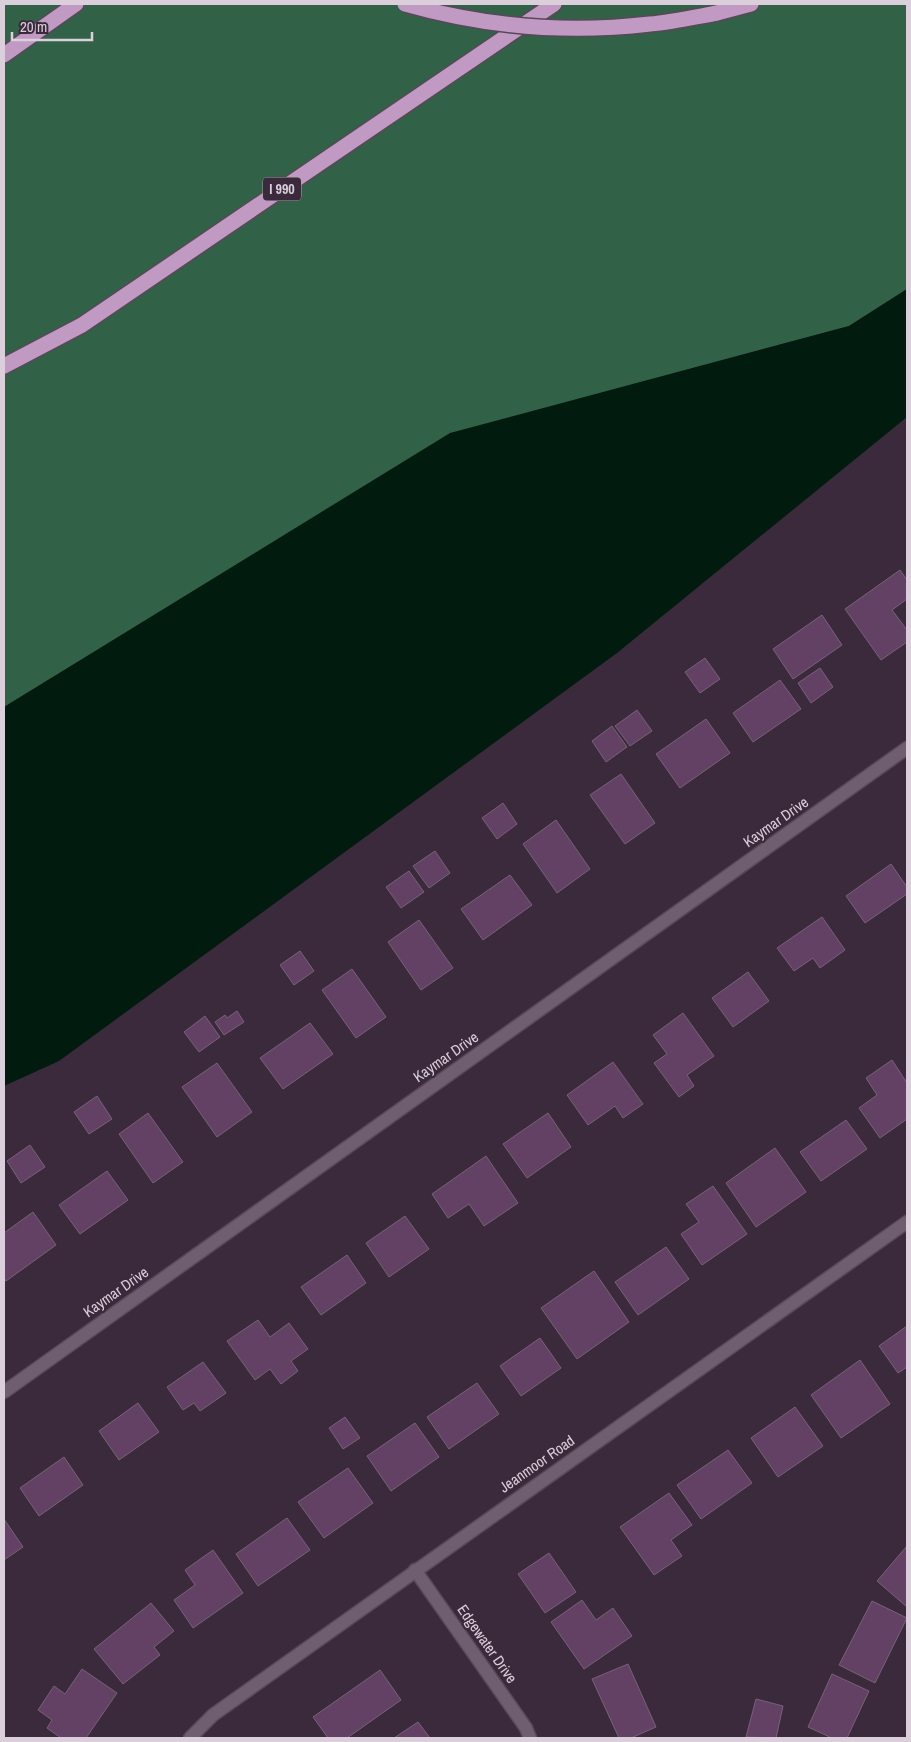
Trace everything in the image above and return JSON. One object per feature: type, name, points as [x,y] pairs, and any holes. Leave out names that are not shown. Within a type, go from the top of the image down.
[{"type":"highway","points":[[4,55],[76,4]]},
{"type":"highway","points":[[405,4],[467,20],[558,29],[652,24],[717,13],[751,4]]},
{"type":"highway","name":"I 990","points":[[4,366],[82,325],[554,4]]},
{"type":"street","name":"Kaymar Drive","points":[[4,1392],[907,748]]},
{"type":"street","name":"Jeanmoor Road","points":[[190,1738],[213,1715],[907,1222]]},
{"type":"street","name":"Edgewater Drive","points":[[415,1570],[526,1728],[530,1738]]},
{"type":"green space","points":[[4,4],[907,4],[907,289],[849,326],[450,434],[4,707]]},
{"type":"shaded area","points":[[907,289],[907,417],[617,653],[59,1061],[4,1086],[4,707],[450,433],[849,326]]},
{"type":"building","points":[[900,570],[907,580],[907,599],[892,610],[907,630],[907,642],[881,660],[845,609]]},
{"type":"building","points":[[822,615],[842,645],[793,679],[773,649]]},
{"type":"building","points":[[705,658],[720,679],[700,693],[685,672]]},
{"type":"building","points":[[820,668],[833,687],[811,703],[798,683]]},
{"type":"building","points":[[780,680],[801,709],[753,742],[733,713]]},
{"type":"building","points":[[637,710],[652,731],[630,746],[615,726]]},
{"type":"building","points":[[706,719],[730,753],[680,788],[656,754]]},
{"type":"building","points":[[612,726],[627,747],[606,762],[592,741]]},
{"type":"building","points":[[621,774],[655,823],[625,844],[590,795]]},
{"type":"building","points":[[503,803],[517,824],[497,839],[482,818]]},
{"type":"building","points":[[556,820],[590,869],[557,893],[523,844]]},
{"type":"building","points":[[435,851],[450,873],[429,888],[413,866]]},
{"type":"building","points":[[891,864],[907,887],[907,894],[865,923],[846,896]]},
{"type":"building","points":[[409,871],[424,892],[401,908],[386,887]]},
{"type":"building","points":[[510,875],[532,905],[483,940],[461,909]]},
{"type":"building","points":[[822,917],[845,950],[820,968],[813,958],[794,971],[777,948]]},
{"type":"building","points":[[419,920],[453,968],[421,990],[388,942]]},
{"type":"building","points":[[300,951],[314,971],[294,985],[280,965]]},
{"type":"building","points":[[352,969],[386,1017],[356,1038],[322,990]]},
{"type":"building","points":[[748,972],[769,1001],[733,1027],[712,998]]},
{"type":"building","points":[[237,1011],[244,1022],[224,1035],[215,1022],[225,1015],[227,1018]]},
{"type":"building","points":[[683,1013],[714,1056],[687,1075],[694,1086],[679,1097],[654,1063],[667,1054],[653,1035]]},
{"type":"building","points":[[205,1016],[220,1037],[199,1052],[184,1032]]},
{"type":"building","points":[[310,1023],[333,1054],[283,1089],[260,1058]]},
{"type":"building","points":[[892,1060],[907,1083],[907,1119],[880,1138],[859,1108],[877,1095],[866,1078]]},
{"type":"building","points":[[613,1062],[643,1104],[623,1118],[615,1106],[588,1125],[567,1095]]},
{"type":"building","points":[[217,1063],[252,1112],[217,1137],[182,1087]]},
{"type":"building","points":[[97,1096],[112,1119],[89,1134],[74,1112]]},
{"type":"building","points":[[148,1113],[183,1162],[153,1183],[119,1134]]},
{"type":"building","points":[[548,1113],[571,1147],[527,1178],[503,1144]]},
{"type":"building","points":[[846,1120],[867,1149],[821,1181],[800,1152]]},
{"type":"building","points":[[30,1145],[45,1167],[21,1183],[7,1161]]},
{"type":"building","points":[[775,1148],[806,1192],[756,1227],[726,1183]]},
{"type":"building","points":[[486,1156],[518,1203],[484,1226],[469,1204],[448,1218],[432,1194]]},
{"type":"building","points":[[107,1171],[128,1200],[80,1234],[59,1205]]},
{"type":"building","points":[[713,1186],[747,1234],[702,1265],[681,1234],[699,1222],[686,1204]]},
{"type":"building","points":[[33,1212],[56,1245],[6,1281],[4,1278],[4,1233]]},
{"type":"building","points":[[405,1216],[429,1249],[389,1277],[366,1243]]},
{"type":"building","points":[[666,1247],[689,1279],[638,1315],[615,1282]]},
{"type":"building","points":[[347,1255],[366,1283],[321,1315],[301,1287]]},
{"type":"building","points":[[594,1271],[629,1322],[577,1359],[541,1308]]},
{"type":"building","points":[[258,1320],[270,1337],[289,1323],[308,1349],[291,1361],[298,1371],[281,1384],[270,1369],[255,1380],[227,1341]]},
{"type":"building","points":[[907,1326],[907,1367],[898,1373],[879,1346]]},
{"type":"building","points":[[540,1338],[561,1368],[521,1396],[500,1366]]},
{"type":"building","points":[[860,1360],[890,1404],[841,1438],[811,1395]]},
{"type":"building","points":[[203,1362],[226,1393],[200,1411],[194,1403],[183,1410],[167,1387]]},
{"type":"building","points":[[477,1383],[499,1414],[449,1449],[427,1417]]},
{"type":"building","points":[[138,1403],[159,1432],[119,1460],[99,1431]]},
{"type":"building","points":[[795,1407],[823,1446],[778,1477],[751,1438]]},
{"type":"building","points":[[345,1417],[360,1438],[343,1449],[329,1428]]},
{"type":"building","points":[[415,1423],[439,1457],[391,1491],[367,1456]]},
{"type":"building","points":[[728,1450],[752,1483],[701,1519],[677,1485]]},
{"type":"building","points":[[64,1457],[83,1485],[39,1516],[20,1488]]},
{"type":"building","points":[[348,1468],[373,1503],[324,1538],[298,1502]]},
{"type":"building","points":[[669,1493],[692,1525],[671,1540],[682,1556],[654,1575],[620,1527]]},
{"type":"building","points":[[287,1518],[310,1550],[258,1586],[236,1554]]},
{"type":"building","points":[[4,1519],[23,1547],[4,1560]]},
{"type":"building","points":[[907,1546],[907,1607],[877,1581]]},
{"type":"building","points":[[213,1550],[243,1593],[193,1628],[174,1600],[195,1585],[185,1570]]},
{"type":"building","points":[[549,1553],[576,1592],[545,1613],[518,1574]]},
{"type":"building","points":[[582,1600],[596,1620],[613,1608],[632,1636],[584,1669],[551,1622]]},
{"type":"building","points":[[872,1601],[907,1618],[875,1683],[839,1665]]},
{"type":"building","points":[[151,1603],[174,1631],[154,1647],[160,1655],[123,1684],[94,1649]]},
{"type":"building","points":[[628,1664],[656,1727],[631,1738],[619,1738],[592,1679]]},
{"type":"building","points":[[82,1669],[117,1693],[86,1738],[61,1738],[47,1728],[52,1720],[38,1710],[54,1686],[65,1694]]},
{"type":"building","points":[[380,1670],[401,1700],[347,1738],[328,1738],[313,1717]]},
{"type":"building","points":[[832,1674],[869,1691],[847,1738],[832,1738],[808,1727]]},
{"type":"building","points":[[756,1699],[783,1706],[776,1738],[746,1737]]},
{"type":"building","points":[[418,1722],[430,1738],[394,1738]]}]
